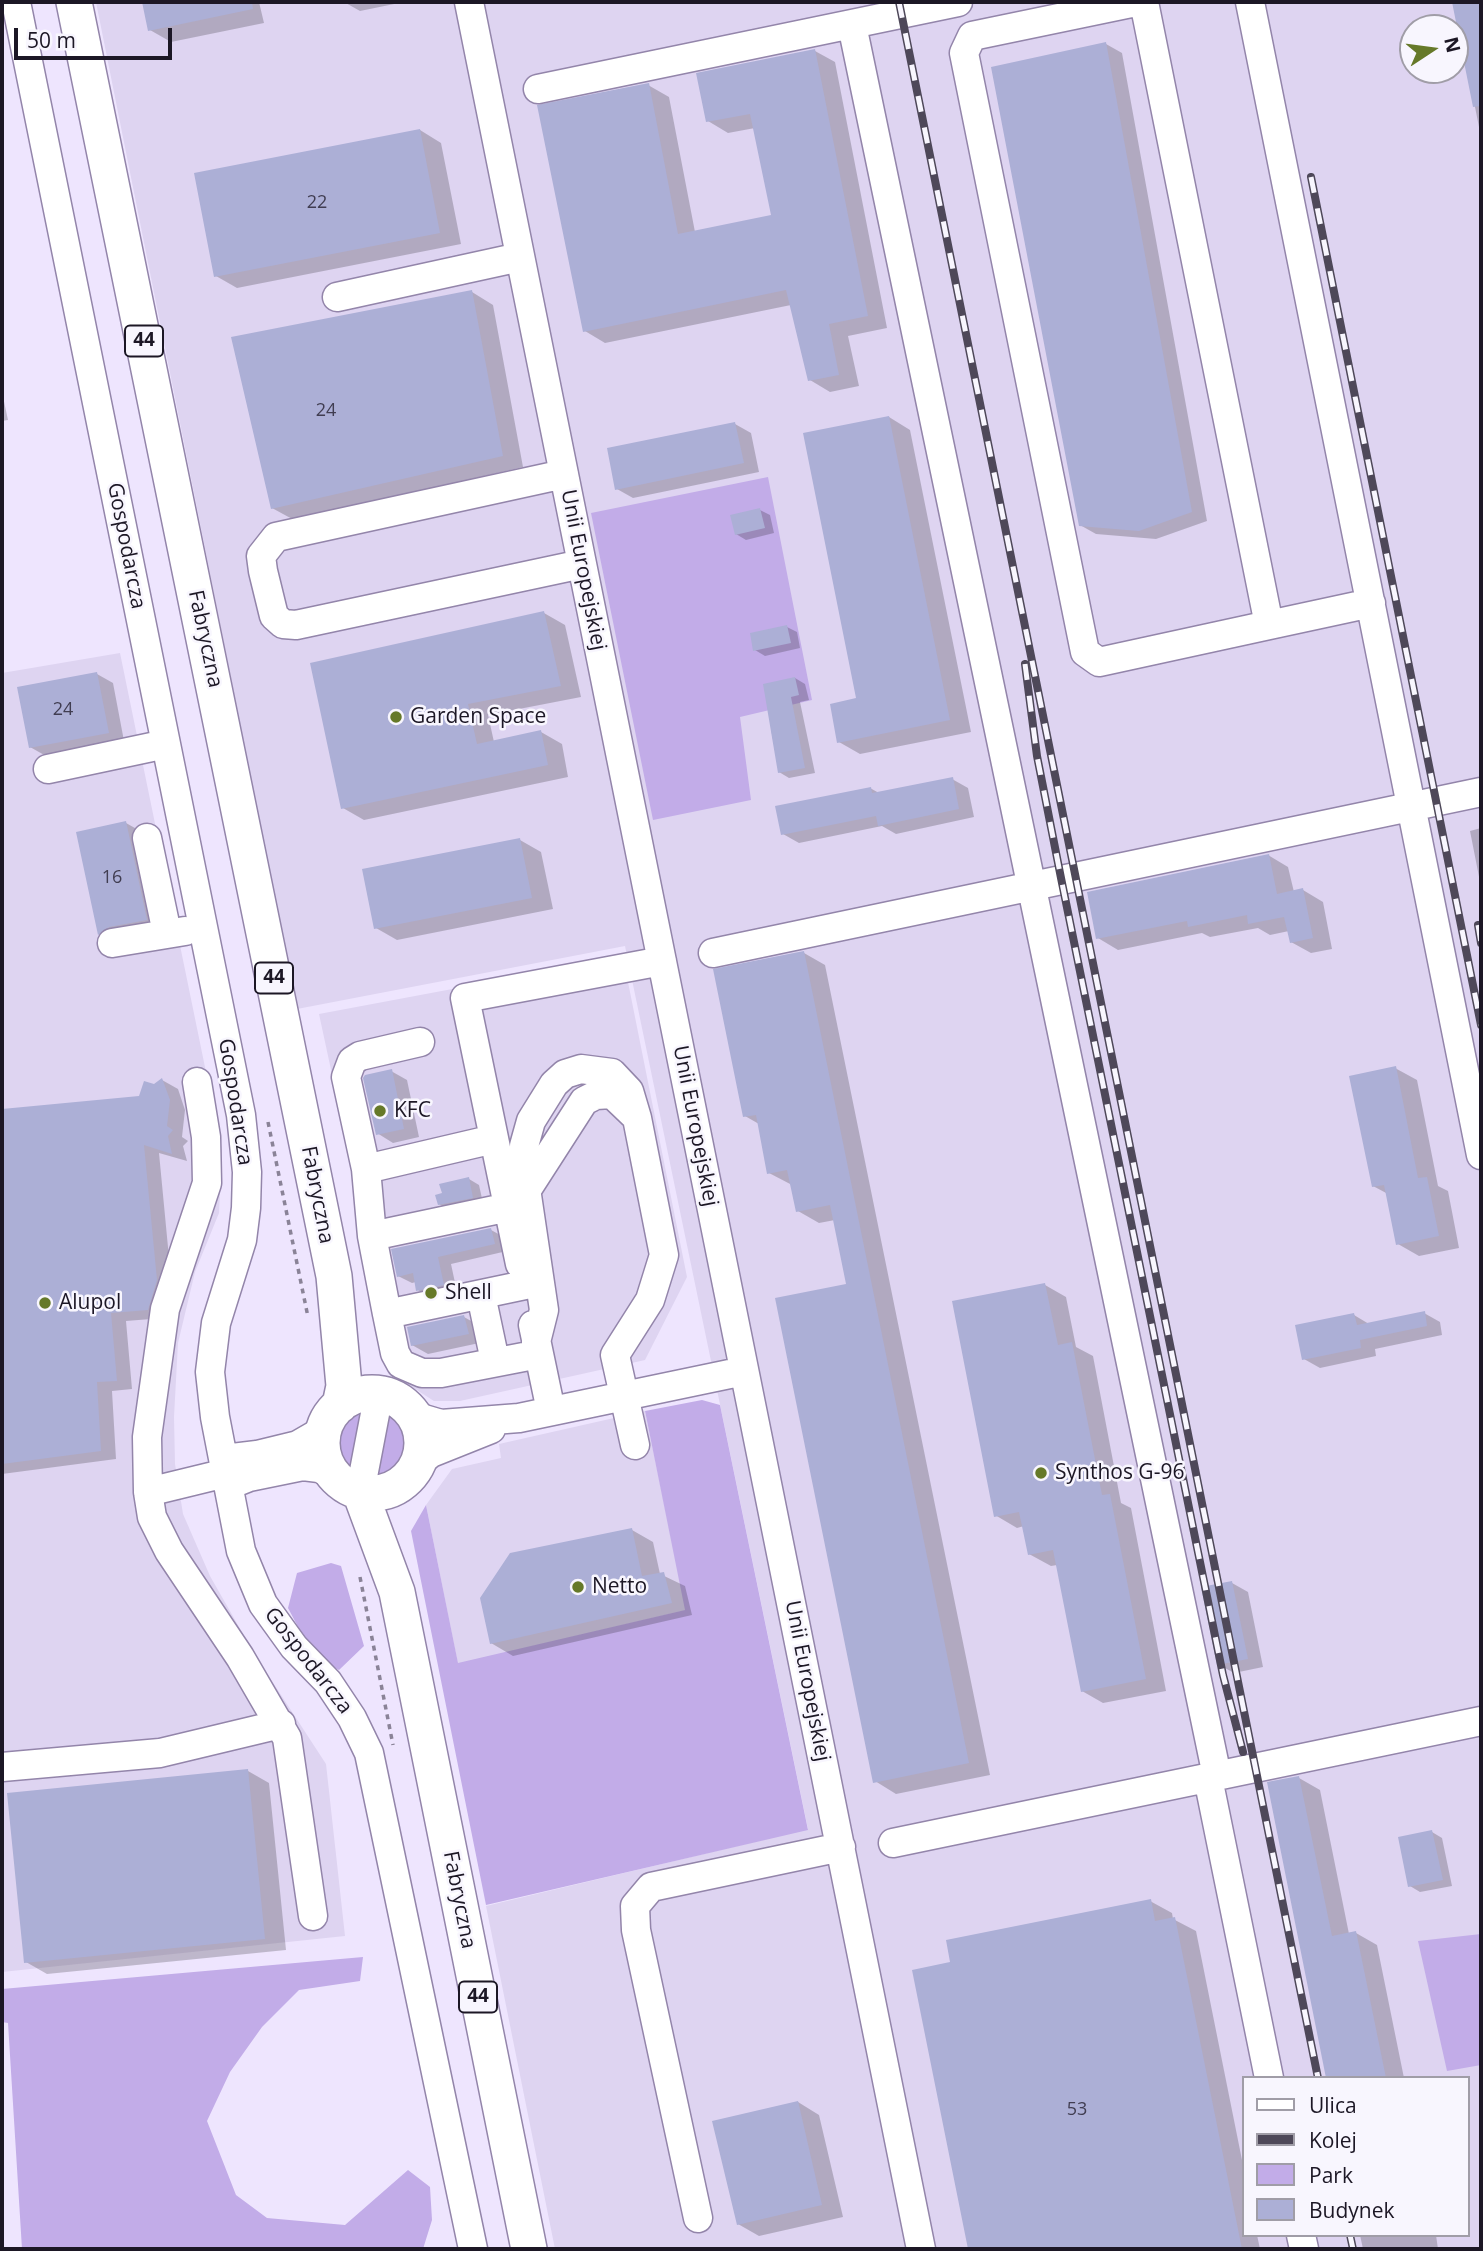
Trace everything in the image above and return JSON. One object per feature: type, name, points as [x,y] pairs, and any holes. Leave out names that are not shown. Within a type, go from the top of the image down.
[{"type":"main road","name":"Fabryczna","points":[[74,2],[334,1276],[360,1360],[379,1393]]},
{"type":"main road","name":"Fabryczna","points":[[332,1417],[344,1386],[334,1276]]},
{"type":"main road","name":"44","points":[[379,1393],[401,1402],[414,1416],[422,1439],[406,1476]]},
{"type":"main road","points":[[332,1417],[360,1394],[379,1393]]},
{"type":"main road","name":"44","points":[[332,1417],[323,1454],[347,1483]]},
{"type":"main road","name":"Fabryczna","points":[[406,1476],[393,1512],[397,1592],[529,2249]]},
{"type":"main road","points":[[347,1483],[375,1493],[406,1476]]},
{"type":"main road","name":"Fabryczna","points":[[347,1483],[397,1592]]},
{"type":"street","name":"Gospodarcza","points":[[16,2],[240,1115],[247,1172],[242,1240],[216,1323],[210,1372],[241,1551],[263,1604],[294,1647],[328,1682],[352,1718],[369,1753],[473,2249]]},
{"type":"street","name":"Unii Europejskiej","points":[[469,2],[921,2249]]},
{"type":"street","points":[[538,89],[958,2]]},
{"type":"street","points":[[1136,2],[972,36],[964,53],[1085,652],[1100,662],[1371,603]]},
{"type":"street","points":[[1144,2],[1269,625]]},
{"type":"street","points":[[1250,2],[1481,1155]]},
{"type":"street","points":[[852,25],[1032,884],[1212,1777],[1269,2076]]},
{"type":"street","points":[[337,297],[520,257]]},
{"type":"street","points":[[564,474],[276,537],[261,556],[263,571],[274,617],[283,624],[296,625],[582,564]]},
{"type":"street","points":[[48,769],[166,744]]},
{"type":"street","points":[[713,953],[1481,792]]},
{"type":"street","points":[[147,838],[167,933]]},
{"type":"street","points":[[112,943],[202,928]]},
{"type":"street","points":[[538,1348],[544,1297],[518,1200],[494,1139],[465,998],[662,961]]},
{"type":"street","points":[[420,1042],[360,1056],[348,1068],[346,1077],[366,1169],[372,1236],[395,1353],[401,1364],[409,1370],[436,1374],[538,1348]]},
{"type":"street","points":[[551,1411],[525,1285],[518,1200],[523,1160],[531,1121],[554,1084],[565,1074],[596,1069],[612,1073],[629,1091],[664,1255],[650,1300],[615,1355],[635,1444]]},
{"type":"street","points":[[197,1082],[206,1137],[207,1183],[165,1309],[147,1437],[148,1492],[152,1517],[169,1551],[281,1724],[287,1738],[313,1916]]},
{"type":"street","points":[[366,1169],[494,1139]]},
{"type":"street","points":[[372,1236],[518,1200]]},
{"type":"street","points":[[387,1314],[525,1285]]},
{"type":"street","points":[[481,1295],[495,1361]]},
{"type":"street","points":[[414,1416],[441,1424],[519,1418],[744,1371]]},
{"type":"street","points":[[226,1472],[249,1477],[303,1466],[319,1468],[347,1483],[379,1393]]},
{"type":"street","points":[[148,1492],[226,1472],[257,1455],[298,1445],[332,1417]]},
{"type":"street","points":[[406,1476],[445,1447],[519,1418]]},
{"type":"street","points":[[892,1843],[1481,1721]]},
{"type":"street","points":[[2,1767],[160,1753],[281,1724]]},
{"type":"street","points":[[698,2218],[636,1930],[635,1906],[651,1886],[841,1847]]},
{"type":"shaded area","points":[[96,2],[1481,2],[1481,2249],[555,2249],[486,1906],[808,1829],[625,946],[297,1009]]},
{"type":"shaded area","points":[[120,653],[222,1150],[219,1213],[195,1272],[178,1343],[174,1417],[175,1464],[183,1514],[210,1576],[255,1655],[326,1764],[345,1936],[2,1972],[2,673]]},
{"type":"shaded area","points":[[623,957],[687,1277],[645,1360],[460,1401],[434,1401],[390,1373],[377,1332],[356,1220],[353,1172],[319,1014]]},
{"type":"shaded area","points":[[645,1411],[686,1610],[458,1664],[426,1505],[452,1469],[501,1458],[499,1444]]},
{"type":"green space","points":[[768,477],[812,700],[740,717],[751,800],[653,820],[591,513]]},
{"type":"green space","points":[[702,1400],[720,1405],[808,1830],[486,1905],[411,1531],[426,1505],[458,1663],[685,1610],[645,1411]]},
{"type":"green space","points":[[362,1410],[352,1472],[343,1463],[338,1449],[338,1436],[351,1415]]},
{"type":"green space","points":[[385,1411],[402,1426],[407,1446],[397,1468],[387,1476],[374,1478]]},
{"type":"green space","points":[[331,1563],[341,1566],[364,1646],[339,1670],[314,1657],[288,1608],[297,1573]]},
{"type":"green space","points":[[1481,1934],[1481,2065],[1447,2071],[1418,1941]]},
{"type":"green space","points":[[363,1957],[360,1981],[299,1990],[262,2027],[230,2072],[207,2121],[236,2195],[267,2218],[345,2225],[408,2170],[430,2187],[432,2220],[423,2249],[22,2249],[8,2023],[2,2022],[2,1989]]},
{"type":"building","points":[[142,2],[252,2],[253,9],[148,31]]},
{"type":"building","points":[[1452,2],[1481,2],[1481,106],[1473,107],[1468,84],[1469,14],[1454,14]]},
{"type":"building","points":[[1106,42],[1192,512],[1139,531],[1079,526],[991,67]]},
{"type":"building","points":[[815,49],[868,316],[829,324],[839,375],[808,381],[786,290],[583,332],[537,105],[649,83],[678,234],[771,215],[750,114],[706,122],[696,73]]},
{"type":"building","points":[[420,129],[440,233],[214,277],[194,173]]},
{"type":"building","points":[[472,290],[503,456],[271,509],[231,337]]},
{"type":"building","points":[[889,416],[950,720],[837,743],[830,704],[856,698],[803,433]]},
{"type":"building","points":[[735,422],[744,463],[615,490],[607,448]]},
{"type":"building","points":[[760,508],[765,528],[735,535],[730,515]]},
{"type":"building","name":"Garden Space","points":[[544,611],[561,686],[468,704],[477,744],[541,730],[548,765],[341,809],[310,663]]},
{"type":"building","points":[[787,625],[791,643],[753,651],[750,633]]},
{"type":"building","points":[[97,672],[109,733],[29,748],[17,687]]},
{"type":"building","points":[[795,677],[799,695],[791,697],[805,768],[778,773],[763,684]]},
{"type":"building","points":[[953,777],[959,809],[878,826],[876,816],[781,835],[775,806],[871,787],[872,793]]},
{"type":"building","points":[[126,821],[147,920],[109,927],[98,935],[76,832]]},
{"type":"building","points":[[520,838],[532,898],[374,929],[362,869]]},
{"type":"building","points":[[1269,854],[1277,894],[1303,888],[1313,938],[1290,943],[1284,917],[1248,924],[1247,915],[1188,927],[1187,921],[1096,939],[1087,892]]},
{"type":"building","points":[[804,951],[969,1763],[873,1783],[775,1298],[846,1284],[830,1205],[796,1212],[787,1170],[767,1174],[756,1115],[743,1117],[713,969]]},
{"type":"building","points":[[1396,1066],[1418,1178],[1427,1177],[1439,1236],[1396,1245],[1384,1185],[1372,1187],[1349,1076]]},
{"type":"building","name":"KFC","points":[[392,1069],[404,1129],[376,1135],[363,1078],[365,1075]]},
{"type":"building","name":"Alupol","points":[[162,1078],[170,1100],[167,1126],[173,1130],[168,1136],[172,1154],[144,1145],[157,1280],[148,1310],[111,1313],[117,1381],[97,1382],[101,1451],[2,1464],[2,1109],[139,1096],[144,1081],[154,1084]]},
{"type":"building","points":[[469,1177],[473,1198],[438,1205],[435,1195],[442,1193],[439,1184]]},
{"type":"building","points":[[491,1228],[495,1244],[438,1257],[444,1285],[416,1291],[413,1273],[397,1277],[391,1249]]},
{"type":"building","name":"Synthos G-96","points":[[1045,1283],[1058,1345],[1072,1342],[1102,1495],[1110,1494],[1146,1679],[1081,1692],[1053,1550],[1028,1555],[1019,1512],[994,1517],[952,1301]]},
{"type":"building","points":[[1425,1311],[1427,1326],[1360,1340],[1361,1348],[1302,1360],[1295,1325],[1354,1313],[1357,1325]]},
{"type":"building","points":[[464,1315],[469,1334],[411,1346],[407,1327]]},
{"type":"building","name":"Netto","points":[[632,1528],[642,1576],[664,1572],[672,1603],[490,1644],[480,1598],[510,1553]]},
{"type":"building","points":[[1232,1581],[1248,1659],[1217,1665],[1201,1587]]},
{"type":"building","points":[[248,1769],[265,1939],[24,1963],[7,1793]]},
{"type":"building","points":[[1299,1776],[1332,1936],[1356,1931],[1386,2076],[1326,2076],[1267,1782]]},
{"type":"building","points":[[1432,1830],[1443,1880],[1408,1887],[1398,1837]]},
{"type":"building","points":[[1151,1899],[1155,1921],[1175,1917],[1242,2249],[968,2249],[912,1970],[950,1962],[946,1940]]},
{"type":"building","points":[[798,2101],[822,2205],[737,2225],[712,2121]]},
{"type":"railway","points":[[899,2],[1318,2076]]},
{"type":"railway","points":[[1311,177],[1481,1025]]},
{"type":"railway","points":[[1025,664],[1037,756],[1061,878],[1223,1675],[1243,1752]]},
{"type":"railway","points":[[1478,925],[1481,943]]},
{"type":"railway","points":[[1350,2237],[1353,2249]]},
{"type":"place","name":"Garden Space","points":[[396,717]]},
{"type":"place","name":"KFC","points":[[380,1111]]},
{"type":"place","name":"Shell","points":[[431,1293]]},
{"type":"place","name":"Alupol","points":[[45,1303]]},
{"type":"place","name":"Synthos G-96","points":[[1041,1473]]},
{"type":"place","name":"Netto","points":[[578,1587]]}]
